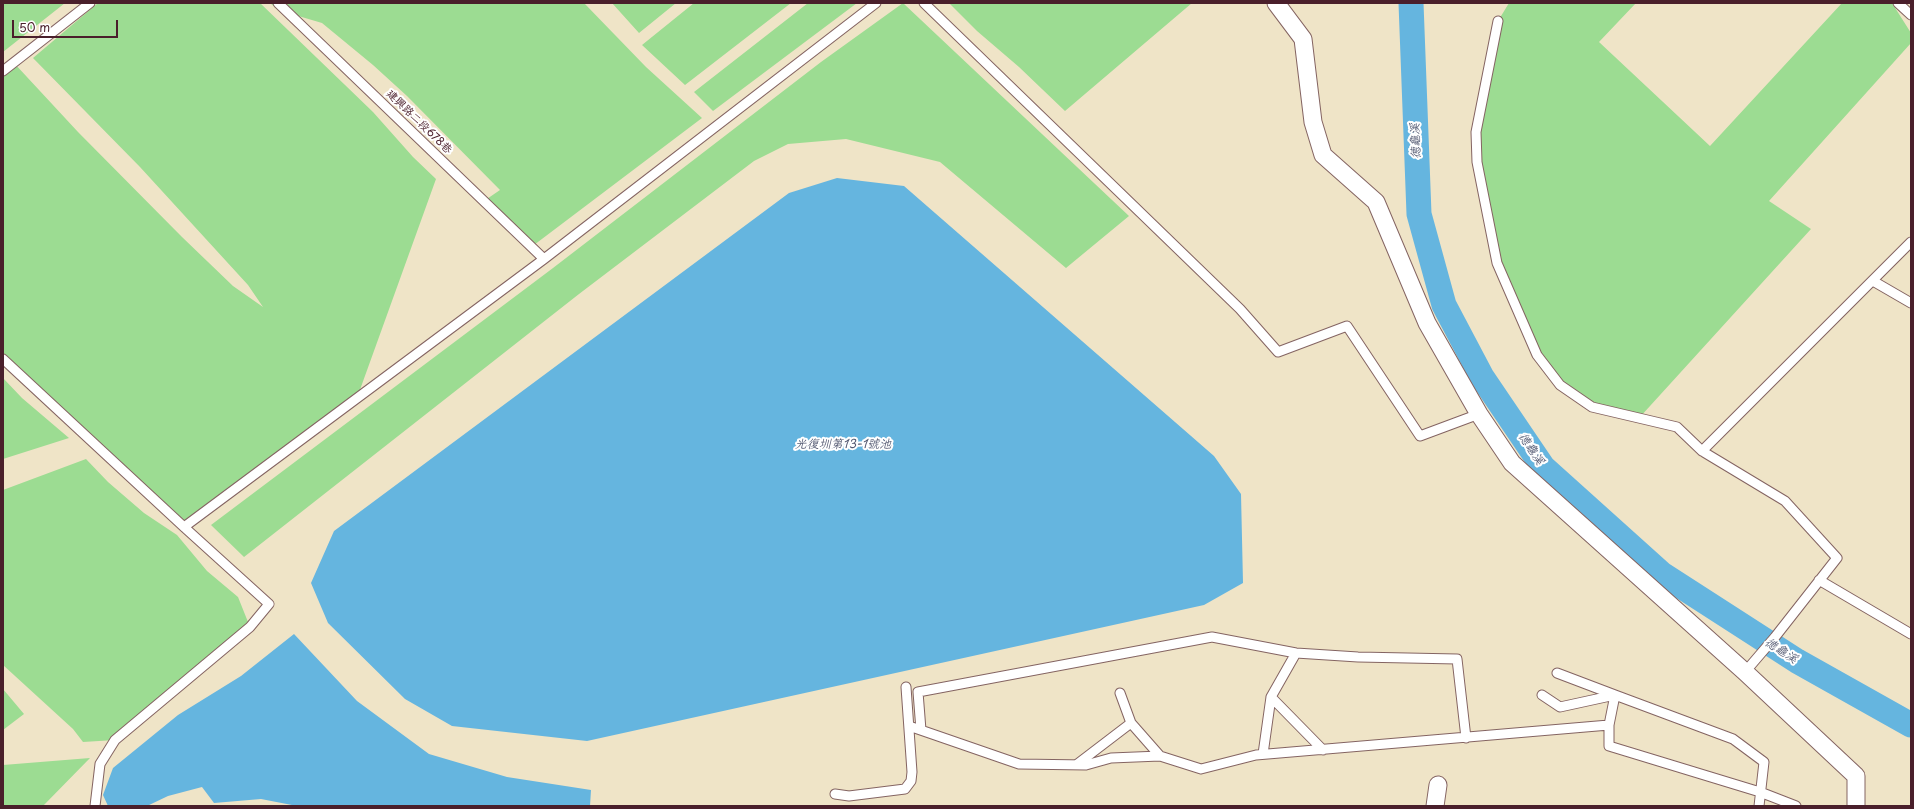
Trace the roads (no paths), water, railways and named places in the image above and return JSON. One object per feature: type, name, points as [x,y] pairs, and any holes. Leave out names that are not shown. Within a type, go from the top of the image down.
[{"type":"street","points":[[1276,3],[1303,39],[1313,122],[1323,155],[1376,202],[1427,324],[1479,414],[1512,462],[1746,671],[1856,776],[1856,806]]},
{"type":"street","points":[[1434,806],[1438,785]]},
{"type":"lane","points":[[3,71],[90,3]]},
{"type":"lane","name":"建興路二段678巷","points":[[278,3],[544,259]]},
{"type":"lane","points":[[184,527],[544,259],[876,3]]},
{"type":"lane","points":[[924,3],[1240,309],[1278,352],[1347,326],[1420,436],[1479,414]]},
{"type":"lane","points":[[1898,3],[1911,15]]},
{"type":"lane","points":[[1498,21],[1476,132],[1477,162],[1497,263],[1537,355],[1560,385],[1592,407],[1677,427],[1702,451],[1785,501],[1837,558],[1776,637],[1746,671]]},
{"type":"lane","points":[[1702,451],[1911,242]]},
{"type":"lane","points":[[1872,281],[1911,303]]},
{"type":"lane","points":[[3,358],[269,604],[250,627],[115,740],[100,764],[95,806]]},
{"type":"lane","points":[[1819,580],[1911,634]]},
{"type":"lane","points":[[921,730],[918,692],[1212,637],[1296,653],[1358,657],[1457,659],[1466,738]]},
{"type":"lane","points":[[1263,754],[1271,697],[1296,653]]},
{"type":"lane","points":[[1557,672],[1733,739],[1764,762],[1759,806]]},
{"type":"lane","points":[[835,794],[849,796],[905,788],[911,781],[912,772],[906,687]]},
{"type":"lane","points":[[1120,693],[1131,723],[1160,756]]},
{"type":"lane","points":[[1542,695],[1560,707],[1615,695]]},
{"type":"lane","points":[[1615,695],[1609,725],[1609,746],[1760,792],[1796,806]]},
{"type":"lane","points":[[1271,697],[1322,750]]},
{"type":"lane","points":[[1076,765],[1131,723]]},
{"type":"lane","points":[[909,726],[1018,764],[1086,765],[1111,758],[1160,756],[1201,769],[1263,754],[1609,725]]},
{"type":"lane","points":[[849,796],[849,806]]},
{"type":"water","name":"光復圳第13-1號池","points":[[837,178],[904,186],[1214,456],[1241,494],[1243,583],[1204,605],[587,741],[452,726],[405,699],[328,623],[311,583],[334,531],[789,193]]},
{"type":"water","points":[[294,634],[357,701],[429,754],[507,777],[591,790],[590,806],[297,806],[261,799],[214,803],[202,787],[168,796],[147,806],[108,806],[103,795],[113,768],[178,715],[241,676]]},
{"type":"waterway","name":"德龜溪","points":[[1411,3],[1419,214],[1444,305],[1482,377],[1543,467],[1662,574],[1797,661],[1911,725]]}]
